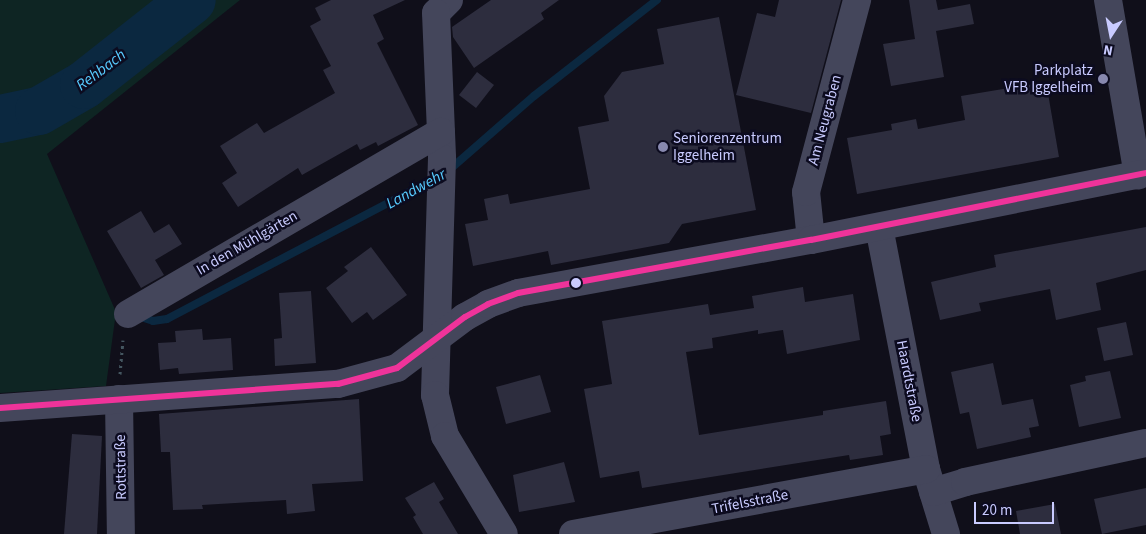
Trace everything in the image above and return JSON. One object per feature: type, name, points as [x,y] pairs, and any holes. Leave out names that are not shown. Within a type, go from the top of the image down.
[{"type":"street","points":[[450,0],[436,13],[441,157],[434,342],[438,418],[458,461],[504,534]]},
{"type":"street","name":"Am Neugraben","points":[[811,240],[805,209],[806,192],[857,0]]},
{"type":"street","points":[[0,408],[338,384],[397,368],[488,304],[518,293],[811,240],[1142,174],[1108,0]]},
{"type":"street","name":"In den Mühlgärten","points":[[128,314],[441,157]]},
{"type":"street","name":"Haardtstraße","points":[[879,227],[930,481],[946,534]]},
{"type":"street","name":"Rottstraße","points":[[119,399],[121,534]]},
{"type":"street","name":"Trifelsstraße","points":[[573,534],[930,481],[966,482],[1146,443]]},
{"type":"path","points":[[119,399],[122,349],[128,314]]},
{"type":"green space","points":[[0,0],[240,0],[47,154],[116,312],[106,386],[0,393]]},
{"type":"building","points":[[331,0],[405,0],[373,15],[384,39],[377,43],[418,125],[378,146],[376,142],[360,150],[357,144],[302,175],[298,168],[238,207],[222,183],[237,173],[220,146],[257,123],[264,133],[335,93],[323,70],[331,66],[310,26],[321,20],[315,8]]},
{"type":"building","points":[[491,0],[559,0],[541,13],[544,19],[474,68],[453,37],[452,27]]},
{"type":"building","points":[[779,0],[841,0],[811,113],[736,95],[757,13],[775,17]]},
{"type":"building","points":[[909,0],[936,0],[938,10],[970,4],[974,24],[936,31],[944,77],[891,86],[883,44],[915,39]]},
{"type":"building","name":"Seniorenzentrum Iggelheim","points":[[719,17],[756,210],[682,224],[669,243],[551,265],[548,251],[473,266],[465,224],[488,220],[484,199],[508,194],[510,204],[590,189],[578,127],[609,121],[604,96],[622,72],[664,64],[657,29]]},
{"type":"building","points":[[477,72],[494,85],[476,108],[459,95]]},
{"type":"building","points":[[1046,82],[1059,157],[857,194],[847,138],[892,130],[891,124],[916,119],[918,129],[965,120],[961,96]]},
{"type":"building","points":[[141,211],[154,233],[169,224],[182,244],[155,260],[164,275],[141,288],[107,231]]},
{"type":"building","points":[[1146,227],[1146,270],[1096,283],[1101,310],[1056,320],[1050,289],[979,303],[981,311],[940,320],[931,282],[996,267],[994,255]]},
{"type":"building","points":[[371,247],[407,295],[373,320],[367,312],[352,323],[326,288],[348,271],[344,267]]},
{"type":"building","points":[[803,287],[805,302],[853,294],[860,340],[787,354],[783,330],[758,334],[758,330],[712,338],[713,348],[686,352],[699,435],[823,415],[823,411],[886,401],[891,434],[880,436],[883,455],[850,460],[849,455],[642,488],[639,471],[600,478],[584,389],[612,384],[602,321],[708,304],[710,315],[754,308],[752,296]]},
{"type":"building","points":[[311,291],[316,363],[275,366],[274,339],[282,338],[279,293]]},
{"type":"building","points":[[1126,322],[1133,355],[1104,361],[1097,328]]},
{"type":"building","points":[[202,329],[203,340],[231,338],[233,370],[179,374],[178,368],[160,370],[158,343],[176,342],[175,331]]},
{"type":"building","points":[[993,363],[1002,405],[1033,399],[1039,426],[1029,428],[1031,437],[977,449],[969,412],[960,414],[951,372]]},
{"type":"building","points":[[1110,371],[1121,418],[1079,427],[1070,385],[1086,381],[1085,376]]},
{"type":"building","points":[[540,375],[551,412],[506,424],[496,387]]},
{"type":"building","points":[[359,399],[363,481],[312,484],[315,511],[287,514],[286,500],[202,505],[203,509],[173,510],[170,452],[161,452],[159,414]]},
{"type":"building","points":[[72,434],[102,436],[97,534],[64,534]]},
{"type":"building","points":[[564,462],[575,502],[519,512],[513,475]]},
{"type":"building","points":[[434,482],[444,499],[439,502],[458,534],[423,534],[413,517],[416,515],[405,498]]},
{"type":"building","points":[[1146,488],[1146,525],[1102,534],[1094,499]]},
{"type":"building","points":[[1055,504],[1061,534],[1020,534],[1016,511]]},
{"type":"waterway","name":"Rehbach","points":[[0,119],[39,111],[84,85],[192,0]]},
{"type":"waterway","name":"Landwehr","points":[[448,171],[534,96],[657,0]]},
{"type":"waterway","name":"Landwehr","points":[[141,317],[153,321],[167,319],[436,178]]},
{"type":"transit line","points":[[0,408],[338,384],[397,368],[465,317],[488,304],[518,293],[811,240],[1146,173]]},
{"type":"place","name":"Parkplatz VFB Iggelheim","points":[[1103,79]]},
{"type":"place","name":"Seniorenzentrum Iggelheim","points":[[663,147]]}]
